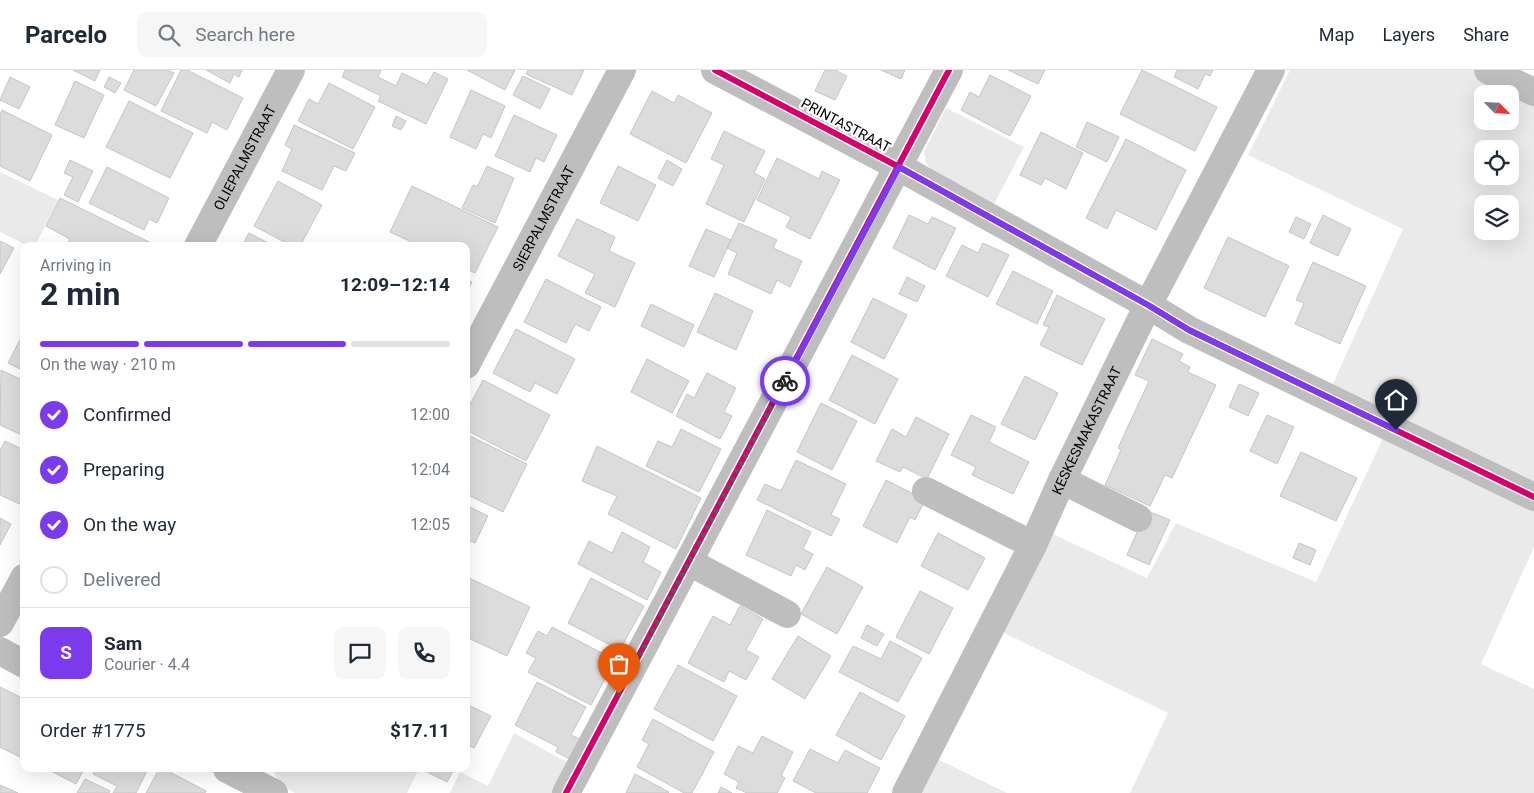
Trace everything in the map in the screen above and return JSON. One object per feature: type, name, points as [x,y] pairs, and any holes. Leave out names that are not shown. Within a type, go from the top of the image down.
[{"type":"street","name":"OLIEPALMSTRAAT","points":[[200,242],[291,70]]},
{"type":"street","name":"SIERPALMSTRAAT","points":[[470,358],[622,70]]},
{"type":"street","name":"PRINTASTRAAT","points":[[715,70],[899,167],[1148,305],[1189,330],[1534,497]]},
{"type":"street","points":[[566,793],[949,70]]},
{"type":"street","name":"KESKESMAKASTRAAT","points":[[906,793],[1034,545],[1062,480],[1148,305],[1271,70]]},
{"type":"street","points":[[1488,70],[1534,92]]},
{"type":"street","points":[[1062,480],[1138,518]]},
{"type":"street","points":[[926,491],[1034,545]]},
{"type":"street","points":[[689,562],[787,614]]},
{"type":"street","points":[[0,623],[20,586]]},
{"type":"street","points":[[0,651],[20,662]]},
{"type":"street","points":[[243,778],[274,793]]},
{"type":"shaded area","points":[[1290,70],[1472,70],[1503,85],[1474,85],[1474,130],[1519,130],[1519,93],[1534,100],[1534,486],[1330,390],[1403,229],[1248,155]]},
{"type":"shaded area","points":[[946,108],[1024,147],[993,206],[932,171],[926,163],[924,152]]},
{"type":"shaded area","points":[[0,172],[58,200],[37,242],[20,242],[0,232]]},
{"type":"shaded area","points":[[1385,434],[1534,504],[1534,547],[1481,664],[1534,689],[1534,793],[1130,793],[1168,713],[990,626],[1042,529],[1147,578],[1176,523],[1316,582]]},
{"type":"shaded area","points":[[514,733],[570,764],[555,793],[450,793],[460,772],[488,786]]},
{"type":"shaded area","points":[[925,753],[1007,793],[902,793]]},
{"type":"shaded area","points":[[274,772],[418,772],[407,793],[295,793],[281,783]]},
{"type":"building","points":[[73,70],[100,70],[95,81]]},
{"type":"building","points":[[134,70],[168,70],[174,73],[156,106],[124,90]]},
{"type":"building","points":[[181,70],[187,70],[243,98],[227,130],[212,122],[207,133],[161,111]]},
{"type":"building","points":[[206,70],[242,70],[239,77],[234,74],[230,83]]},
{"type":"building","points":[[345,70],[381,70],[378,77],[396,86],[402,73],[427,85],[434,72],[448,79],[426,124],[378,101],[381,96],[342,77]]},
{"type":"building","points":[[467,70],[515,70],[505,90]]},
{"type":"building","points":[[528,70],[584,70],[572,95],[526,74]]},
{"type":"building","points":[[825,70],[835,70],[847,76],[835,100],[815,91]]},
{"type":"building","points":[[881,70],[905,70],[901,79]]},
{"type":"building","points":[[1008,70],[1045,70],[1038,84]]},
{"type":"building","points":[[1142,70],[1217,107],[1195,151],[1120,114]]},
{"type":"building","points":[[1177,70],[1213,70],[1210,76],[1205,74],[1198,89],[1174,77]]},
{"type":"building","points":[[990,75],[1031,96],[1010,136],[961,110],[970,92],[979,97]]},
{"type":"building","points":[[523,76],[550,89],[540,109],[513,95]]},
{"type":"building","points":[[10,77],[30,87],[19,109],[0,100]]},
{"type":"building","points":[[109,77],[121,83],[115,93],[104,87]]},
{"type":"building","points":[[75,81],[104,95],[84,138],[55,125]]},
{"type":"building","points":[[329,83],[375,107],[353,149],[298,121],[309,99],[318,104]]},
{"type":"building","points":[[471,90],[505,106],[491,138],[483,134],[476,149],[450,137]]},
{"type":"building","points":[[652,91],[674,103],[678,95],[712,113],[686,163],[630,134]]},
{"type":"building","points":[[129,101],[193,133],[170,178],[106,147]]},
{"type":"building","points":[[2,110],[52,135],[30,181],[0,166],[0,114]]},
{"type":"building","points":[[514,115],[557,135],[544,162],[536,158],[530,172],[495,156]]},
{"type":"building","points":[[396,116],[406,121],[401,130],[392,126]]},
{"type":"building","points":[[1087,122],[1119,137],[1107,162],[1076,147]]},
{"type":"building","points":[[294,125],[355,153],[346,171],[334,166],[322,190],[282,171],[292,149],[285,145]]},
{"type":"building","points":[[724,131],[765,151],[754,173],[765,179],[744,222],[706,204],[724,165],[711,159]]},
{"type":"building","points":[[1041,132],[1083,153],[1066,189],[1045,178],[1041,185],[1020,175]]},
{"type":"building","points":[[1126,139],[1186,170],[1156,230],[1116,210],[1107,229],[1086,218]]},
{"type":"building","points":[[777,158],[819,179],[822,171],[840,180],[810,239],[786,227],[791,217],[757,200]]},
{"type":"building","points":[[70,160],[93,171],[78,202],[64,195],[73,177],[64,173]]},
{"type":"building","points":[[667,160],[682,169],[673,186],[658,178]]},
{"type":"building","points":[[487,166],[514,178],[495,223],[462,208],[473,185],[477,187]]},
{"type":"building","points":[[618,166],[656,185],[638,221],[600,203]]},
{"type":"building","points":[[107,167],[169,198],[157,223],[149,219],[144,230],[89,203]]},
{"type":"building","points":[[278,181],[322,205],[302,242],[284,242],[254,226]]},
{"type":"building","points":[[412,186],[498,227],[475,273],[470,271],[470,242],[411,242],[390,232]]},
{"type":"building","points":[[60,198],[149,242],[69,242],[70,239],[46,226]]},
{"type":"building","points":[[909,215],[928,224],[932,217],[956,228],[935,270],[893,248]]},
{"type":"building","points":[[1323,215],[1351,229],[1338,256],[1310,243]]},
{"type":"building","points":[[1296,217],[1311,224],[1304,239],[1289,232]]},
{"type":"building","points":[[577,219],[615,237],[609,251],[635,263],[615,307],[585,293],[595,274],[558,256]]},
{"type":"building","points":[[739,223],[777,240],[773,248],[802,261],[790,287],[777,280],[771,294],[728,274],[737,253],[727,248]]},
{"type":"building","points":[[706,229],[731,240],[714,277],[689,266]]},
{"type":"building","points":[[249,233],[266,242],[244,242]]},
{"type":"building","points":[[1228,237],[1289,266],[1265,317],[1204,288]]},
{"type":"building","points":[[0,241],[14,248],[0,274]]},
{"type":"building","points":[[983,243],[1009,255],[988,297],[946,276],[962,245],[978,253]]},
{"type":"building","points":[[1313,262],[1366,286],[1340,344],[1295,324],[1304,303],[1296,300]]},
{"type":"building","points":[[1013,271],[1053,291],[1037,324],[996,304]]},
{"type":"building","points":[[907,277],[925,286],[917,302],[899,294]]},
{"type":"building","points":[[546,279],[601,307],[589,331],[575,324],[566,343],[524,322]]},
{"type":"building","points":[[715,293],[753,311],[736,350],[697,332]]},
{"type":"building","points":[[1057,295],[1105,319],[1082,365],[1040,345],[1049,327],[1043,325]]},
{"type":"building","points":[[873,298],[907,315],[884,359],[851,342]]},
{"type":"building","points":[[651,304],[694,325],[684,347],[641,326]]},
{"type":"building","points":[[516,329],[575,359],[557,394],[535,383],[530,392],[493,373]]},
{"type":"building","points":[[1152,339],[1183,354],[1179,361],[1190,367],[1188,372],[1216,385],[1172,478],[1165,475],[1150,506],[1105,485],[1121,450],[1118,448],[1149,381],[1135,375]]},
{"type":"building","points":[[20,340],[20,369],[8,363]]},
{"type":"building","points":[[852,355],[898,379],[875,424],[829,400]]},
{"type":"building","points":[[647,359],[689,381],[672,413],[631,392]]},
{"type":"building","points":[[1,370],[20,379],[20,434],[0,425]]},
{"type":"building","points":[[707,373],[736,388],[724,412],[732,416],[720,439],[676,416],[687,394],[694,398]]},
{"type":"building","points":[[1025,376],[1058,393],[1035,440],[1001,424]]},
{"type":"building","points":[[483,380],[550,415],[526,461],[470,432],[470,404]]},
{"type":"building","points":[[1239,384],[1259,393],[1248,416],[1229,407]]},
{"type":"building","points":[[821,403],[857,421],[832,470],[797,452]]},
{"type":"building","points":[[971,415],[996,427],[989,442],[1029,462],[1013,494],[972,475],[976,467],[951,455]]},
{"type":"building","points":[[1267,415],[1294,427],[1277,464],[1250,451]]},
{"type":"building","points":[[916,417],[949,434],[927,479],[903,467],[900,472],[876,461],[892,429],[906,437]]},
{"type":"building","points":[[681,429],[721,449],[699,492],[646,466],[658,441],[672,447]]},
{"type":"building","points":[[470,436],[527,464],[503,512],[470,496]]},
{"type":"building","points":[[5,441],[20,448],[20,504],[0,495],[0,450]]},
{"type":"building","points":[[597,446],[701,498],[676,549],[608,514],[617,496],[582,481]]},
{"type":"building","points":[[1301,452],[1357,478],[1336,521],[1280,496]]},
{"type":"building","points":[[796,460],[846,484],[831,515],[840,519],[831,536],[757,500],[765,484],[781,491]]},
{"type":"building","points":[[886,480],[925,500],[915,520],[910,517],[897,543],[863,526]]},
{"type":"building","points":[[470,507],[488,516],[475,543],[470,541]]},
{"type":"building","points":[[767,510],[811,532],[803,549],[813,554],[805,570],[796,565],[791,576],[746,555]]},
{"type":"building","points":[[1150,512],[1170,520],[1149,565],[1127,555],[1138,530],[1141,532]]},
{"type":"building","points":[[0,518],[11,524],[0,545]]},
{"type":"building","points":[[622,532],[650,547],[643,562],[661,572],[647,600],[578,564],[589,541],[612,553]]},
{"type":"building","points":[[938,533],[985,558],[968,590],[921,566]]},
{"type":"building","points":[[1299,543],[1316,550],[1310,565],[1293,558]]},
{"type":"building","points":[[827,567],[863,587],[837,634],[801,614]]},
{"type":"building","points":[[470,578],[530,607],[507,656],[470,639]]},
{"type":"building","points":[[591,578],[644,606],[620,650],[568,623]]},
{"type":"building","points":[[920,591],[953,608],[929,654],[896,637]]},
{"type":"building","points":[[740,606],[763,619],[746,650],[759,657],[746,680],[729,671],[724,682],[688,663],[713,616],[730,625]]},
{"type":"building","points":[[867,625],[884,634],[877,646],[861,638]]},
{"type":"building","points":[[552,627],[615,660],[591,705],[528,672],[536,658],[526,653],[538,631],[547,636]]},
{"type":"building","points":[[798,636],[831,656],[805,699],[772,679]]},
{"type":"building","points":[[890,641],[922,658],[898,702],[839,672],[853,646],[881,659]]},
{"type":"building","points":[[678,665],[737,696],[713,741],[654,709]]},
{"type":"building","points":[[537,682],[586,707],[571,735],[582,740],[572,760],[556,752],[558,747],[515,725]]},
{"type":"building","points":[[0,687],[20,697],[20,757],[0,747]]},
{"type":"building","points":[[860,692],[905,716],[881,760],[836,735]]},
{"type":"building","points":[[470,706],[491,716],[474,748],[470,746]]},
{"type":"building","points":[[653,719],[714,752],[692,793],[684,793],[637,767],[649,744],[642,740]]},
{"type":"building","points":[[762,736],[793,752],[781,776],[785,778],[777,793],[747,793],[736,788],[739,782],[724,774],[738,746],[753,753]]},
{"type":"building","points":[[810,749],[838,763],[845,750],[880,768],[867,793],[816,793],[793,781]]},
{"type":"building","points":[[53,772],[82,772],[76,784]]},
{"type":"building","points":[[94,772],[146,772],[136,793],[113,793],[117,786],[93,774]]},
{"type":"building","points":[[157,772],[170,772],[206,791],[205,793],[146,793]]},
{"type":"building","points":[[427,772],[452,772],[447,782]]},
{"type":"building","points":[[635,774],[669,792],[626,793]]},
{"type":"building","points":[[85,779],[110,791],[109,793],[77,793]]},
{"type":"building","points":[[0,785],[18,793],[0,793]]},
{"type":"building","points":[[721,787],[732,793],[718,793]]},
{"type":"cycle path","points":[[715,70],[899,167],[1148,305],[1189,330],[1534,497]]},
{"type":"cycle path","points":[[566,793],[949,70]]},
{"type":"way so far","points":[[619,694],[785,381]]},
{"type":"route","points":[[785,381],[899,167],[1148,305],[1189,330],[1396,430]]}]
